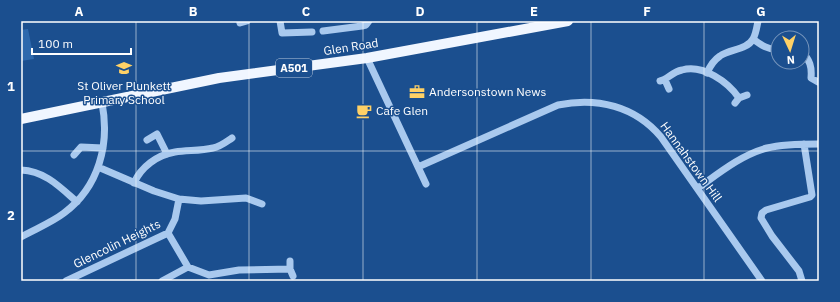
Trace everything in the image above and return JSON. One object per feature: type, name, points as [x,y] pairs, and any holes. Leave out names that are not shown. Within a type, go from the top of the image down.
[{"type":"main road","name":"Glen Road","points":[[21,119],[219,78],[367,58],[568,21]]},
{"type":"street","points":[[280,21],[282,33],[312,32]]},
{"type":"street","points":[[323,31],[362,26],[366,25],[369,21]]},
{"type":"street","points":[[707,73],[716,59],[721,55],[746,46],[754,39],[758,21]]},
{"type":"street","points":[[754,39],[763,46],[770,49]]},
{"type":"street","points":[[367,58],[426,184]]},
{"type":"street","points":[[810,61],[810,78],[818,82]]},
{"type":"street","points":[[669,89],[663,80],[669,75],[683,69],[696,69],[707,73],[730,86],[737,100],[747,95]]},
{"type":"street","name":"Hannahstown Hill","points":[[418,168],[558,105],[577,102],[595,102],[614,105],[637,116],[651,126],[661,137],[762,281]]},
{"type":"street","points":[[21,236],[63,214],[77,202],[92,180],[98,167],[103,148],[105,128],[102,103]]},
{"type":"street","points":[[147,140],[157,134],[167,154]]},
{"type":"street","points":[[134,183],[140,172],[146,166],[167,154],[214,148],[232,138]]},
{"type":"street","points":[[802,281],[798,272],[761,218],[762,213],[766,210],[810,197],[812,195],[804,144]]},
{"type":"street","points":[[698,188],[737,161],[756,151],[780,146],[819,144]]},
{"type":"street","points":[[74,155],[81,147],[103,148]]},
{"type":"street","points":[[98,167],[134,183],[179,200],[201,202],[246,198],[262,204]]},
{"type":"street","points":[[21,170],[47,177],[77,202]]},
{"type":"street","name":"Glencolin Heights","points":[[66,281],[168,233],[175,219],[179,200]]},
{"type":"street","points":[[168,233],[188,267],[209,275],[239,270],[291,273],[290,261]]},
{"type":"street","points":[[162,281],[188,267]]},
{"type":"shaded area","points":[[28,29],[34,59],[21,61],[21,30]]},
{"type":"place","name":"St Oliver Plunkett Primary School","points":[[124,68]]},
{"type":"place","name":"Andersonstown News","points":[[417,92]]},
{"type":"place","name":"Cafe Glen","points":[[364,111]]}]
